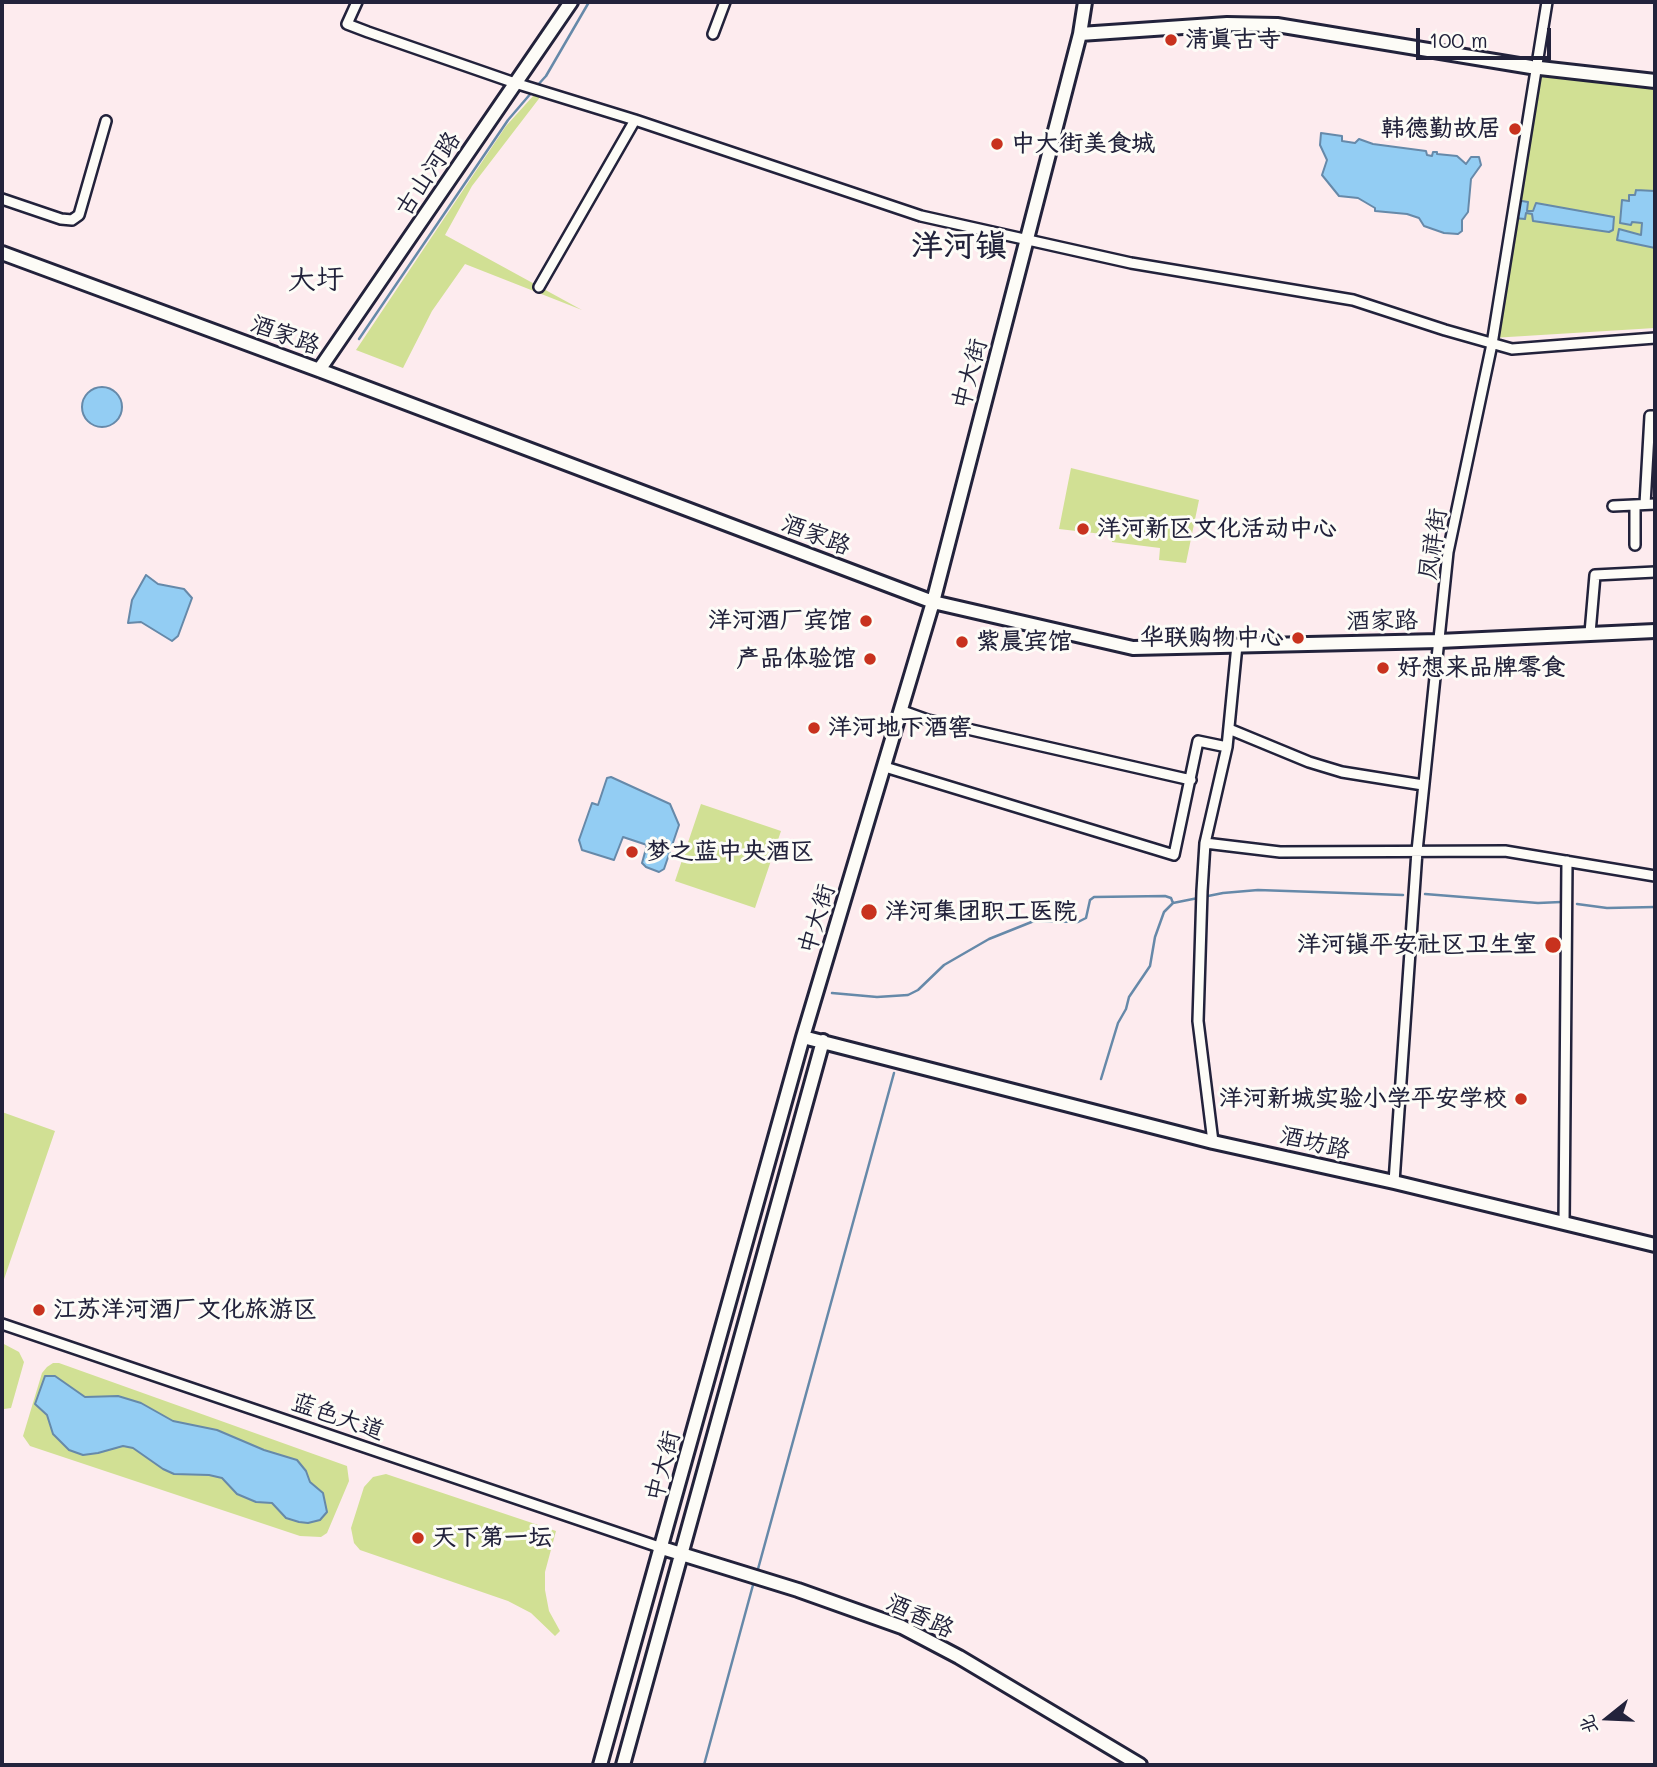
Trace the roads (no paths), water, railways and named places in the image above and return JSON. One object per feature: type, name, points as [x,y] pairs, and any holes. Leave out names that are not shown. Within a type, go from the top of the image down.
[{"type":"street","points":[[357,2],[347,24],[540,91],[921,216],[1027,241],[1209,277],[1269,284],[1353,300],[1512,349],[1655,338]]},
{"type":"street","name":"古山河路","points":[[319,370],[520,84],[571,2]]},
{"type":"street","points":[[713,34],[725,2]]},
{"type":"street","name":"中大街","points":[[600,1765],[803,1037],[933,602],[1080,34],[1085,2]]},
{"type":"street","name":"凤祥街","points":[[1394,1182],[1417,850],[1448,552],[1492,344],[1547,2]]},
{"type":"street","points":[[1080,34],[1227,24],[1277,25],[1537,68],[1655,81]]},
{"type":"street","points":[[539,287],[635,120]]},
{"type":"street","points":[[2,199],[61,219],[72,220],[79,215],[106,121]]},
{"type":"street","name":"酒家路","points":[[2,253],[933,602],[1133,648],[1439,641],[1655,631]]},
{"type":"street","points":[[1635,545],[1650,416],[1655,416]]},
{"type":"street","points":[[1613,506],[1655,504]]},
{"type":"street","points":[[1590,633],[1595,575],[1655,572]]},
{"type":"street","points":[[1213,1142],[1198,1021],[1202,891],[1205,843],[1227,747],[1237,645]]},
{"type":"street","points":[[900,710],[928,720],[1191,780]]},
{"type":"street","points":[[1229,729],[1309,762],[1342,772],[1423,785]]},
{"type":"street","points":[[885,767],[1174,855],[1198,741],[1227,747]]},
{"type":"street","points":[[1205,843],[1280,852],[1505,851],[1655,876]]},
{"type":"street","points":[[1564,1223],[1567,861]]},
{"type":"street","name":"酒坊路","points":[[803,1037],[1213,1142],[1394,1182],[1655,1245]]},
{"type":"street","name":"中大街","points":[[623,1765],[823,1041]]},
{"type":"street","name":"蓝色大道","points":[[2,1324],[662,1548]]},
{"type":"street","name":"酒香路","points":[[662,1548],[798,1590],[902,1628],[959,1657],[1140,1765]]},
{"type":"water","points":[[1321,133],[1342,136],[1342,141],[1355,143],[1359,139],[1373,144],[1426,151],[1427,155],[1432,156],[1433,152],[1437,152],[1457,156],[1466,164],[1471,157],[1479,157],[1481,165],[1471,179],[1468,212],[1462,220],[1462,231],[1458,234],[1444,233],[1424,226],[1419,218],[1375,211],[1375,208],[1358,198],[1339,196],[1322,175],[1327,160],[1320,145]]},
{"type":"water","points":[[1636,190],[1655,191],[1655,248],[1617,240],[1619,229],[1641,235],[1642,223],[1620,223],[1622,200],[1629,201],[1629,195],[1635,195]]},
{"type":"water","points":[[1516,200],[1528,202],[1527,211],[1533,211],[1536,203],[1614,217],[1613,230],[1609,232],[1533,221],[1532,214],[1526,213],[1525,219],[1514,218]]},
{"type":"water","points":[[102,387],[110,388],[116,393],[121,399],[121,415],[116,421],[110,426],[102,427],[94,426],[88,421],[83,415],[82,407],[83,399],[88,393],[94,388]]},
{"type":"water","points":[[146,575],[158,584],[184,589],[192,598],[178,636],[172,641],[141,622],[128,623],[132,600]]},
{"type":"water","points":[[611,777],[670,804],[679,825],[664,869],[659,872],[642,863],[647,845],[623,837],[614,860],[582,850],[579,840],[592,803],[598,805],[607,778]]},
{"type":"water","points":[[45,1376],[55,1376],[85,1397],[118,1396],[141,1403],[173,1421],[217,1430],[264,1450],[297,1460],[306,1471],[310,1482],[323,1493],[327,1512],[320,1520],[308,1523],[286,1518],[272,1503],[256,1502],[237,1494],[222,1478],[174,1474],[133,1448],[123,1446],[83,1455],[69,1450],[53,1434],[47,1415],[35,1404]]},
{"type":"waterway","points":[[536,87],[546,76],[589,2]]},
{"type":"waterway","points":[[359,339],[508,120],[532,92]]},
{"type":"waterway","points":[[1101,1079],[1118,1023],[1129,997],[1150,966],[1155,937],[1164,912],[1173,903],[1223,893],[1258,890],[1403,895]]},
{"type":"waterway","points":[[1425,894],[1538,903],[1561,902]]},
{"type":"waterway","points":[[832,993],[877,997],[908,995],[918,990],[944,965],[989,939],[1034,921],[1078,922],[1086,918],[1090,900],[1094,897],[1165,896],[1171,898],[1173,903]]},
{"type":"waterway","points":[[1577,904],[1607,908],[1655,907]]},
{"type":"waterway","points":[[758,1569],[894,1073]]},
{"type":"waterway","points":[[704,1765],[753,1585]]},
{"type":"place","name":"清真古寺","points":[[1171,40]]},
{"type":"place","name":"韩德勤故居","points":[[1515,129]]},
{"type":"place","name":"中大街美食城","points":[[997,144]]},
{"type":"place","name":"洋河新区文化活动中心","points":[[1083,529]]},
{"type":"place","name":"洋河酒厂宾馆","points":[[866,621]]},
{"type":"place","name":"华联购物中心","points":[[1298,638]]},
{"type":"place","name":"紫晨宾馆","points":[[962,642]]},
{"type":"place","name":"产品体验馆","points":[[870,659]]},
{"type":"place","name":"好想来品牌零食","points":[[1383,668]]},
{"type":"place","name":"洋河地下酒窖","points":[[814,728]]},
{"type":"place","name":"梦之蓝中央酒区","points":[[632,852]]},
{"type":"place","name":"洋河集团职工医院","points":[[869,912]]},
{"type":"place","name":"洋河镇平安社区卫生室","points":[[1553,945]]},
{"type":"place","name":"洋河新城实验小学平安学校","points":[[1521,1099]]},
{"type":"place","name":"江苏洋河酒厂文化旅游区","points":[[39,1310]]},
{"type":"place","name":"天下第一坛","points":[[418,1538]]},
{"type":"district","name":"洋河镇","points":[[959,246]]},
{"type":"district","name":"大圩","points":[[316,280]]}]
